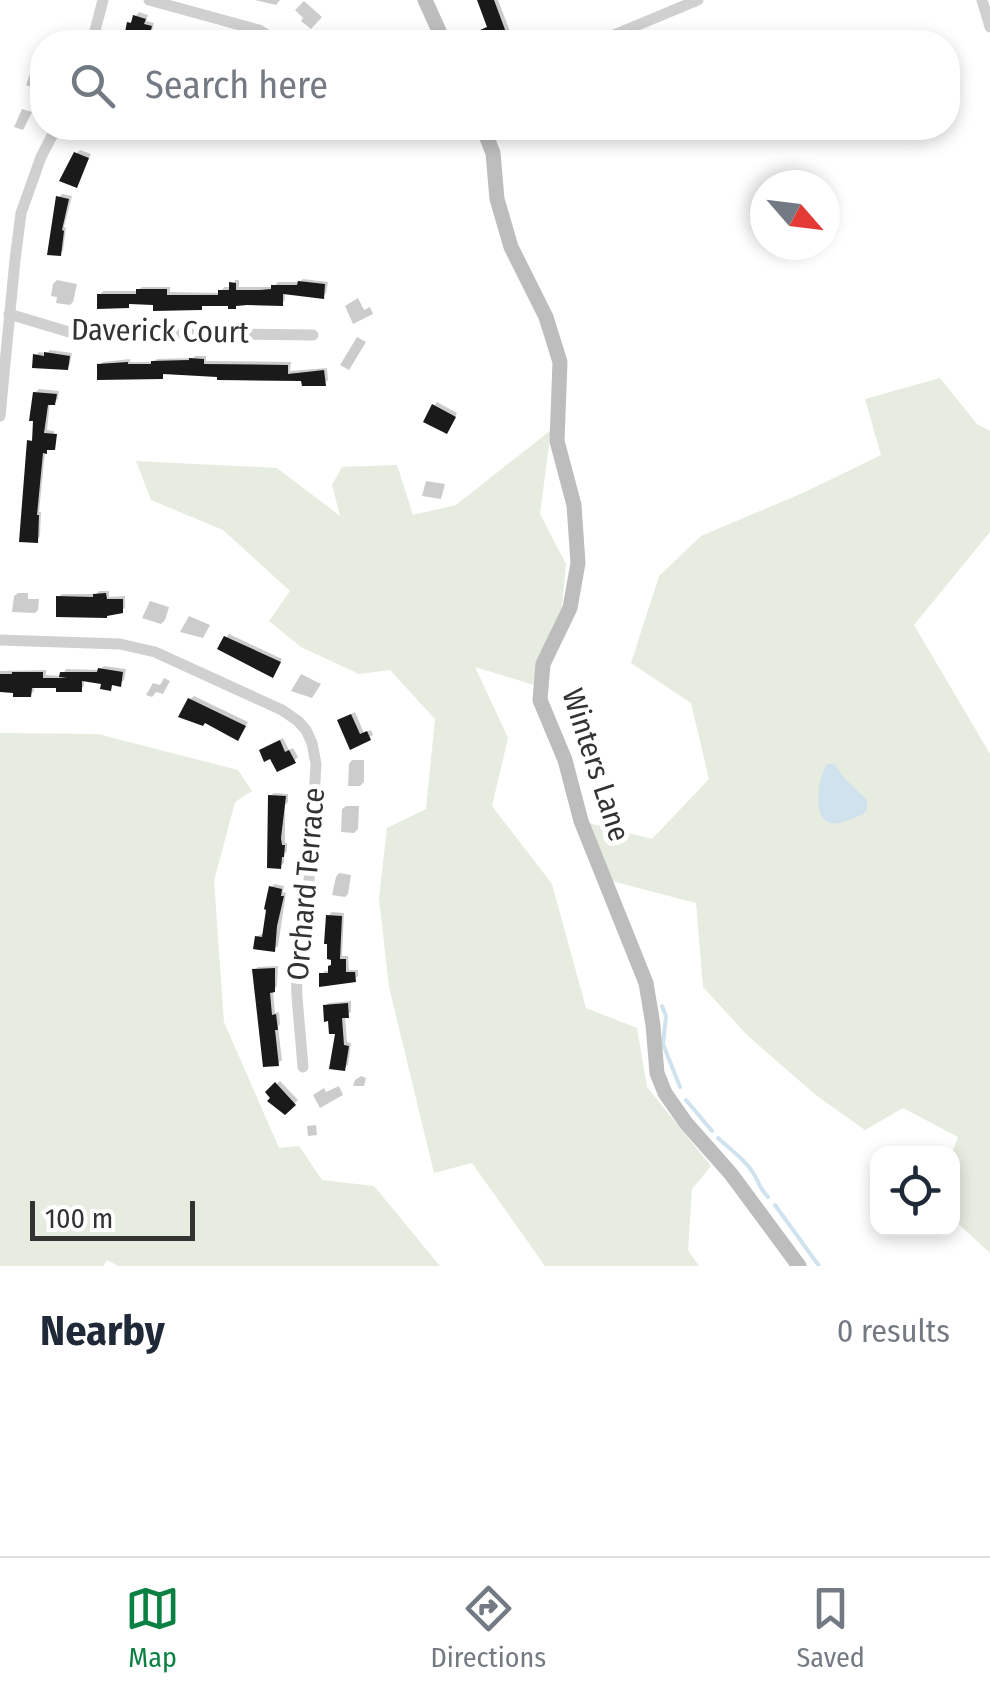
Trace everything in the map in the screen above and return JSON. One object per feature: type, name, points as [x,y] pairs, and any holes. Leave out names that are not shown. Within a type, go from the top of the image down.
[{"type":"street","points":[[95,30],[103,0]]},
{"type":"street","points":[[149,0],[259,30]]},
{"type":"street","points":[[425,0],[439,30]]},
{"type":"street","points":[[626,30],[698,0]]},
{"type":"street","points":[[982,0],[990,27]]},
{"type":"street","points":[[0,416],[22,213],[50,140]]},
{"type":"street","name":"Winters Lane","points":[[488,140],[493,153],[497,198],[511,246],[546,317],[560,362],[558,441],[574,505],[578,564],[570,608],[543,664],[540,700],[565,760],[582,821],[646,983],[657,1073],[666,1093],[686,1124],[730,1174],[799,1266]]},
{"type":"street","name":"Daverick Court","points":[[9,314],[69,332],[313,335]]},
{"type":"street","name":"Orchard Terrace","points":[[0,640],[120,644],[156,652],[282,710],[306,730],[316,764],[309,881],[296,962],[304,1067]]},
{"type":"shaded area","points":[[940,378],[977,424],[990,431],[990,532],[914,625],[990,754],[990,1253],[960,1225],[960,1146],[955,1146],[958,1137],[903,1108],[865,1130],[817,1096],[748,1036],[703,987],[696,903],[604,879],[581,821],[652,839],[709,779],[691,703],[631,663],[659,576],[701,536],[881,455],[865,399]]},
{"type":"shaded area","points":[[551,430],[540,514],[566,564],[562,606],[534,685],[475,667],[508,738],[492,806],[552,884],[586,1008],[637,1028],[647,1087],[711,1166],[692,1189],[688,1250],[699,1266],[545,1266],[472,1163],[434,1173],[389,987],[379,898],[387,828],[426,809],[435,719],[390,670],[359,674],[301,647],[269,621],[290,591],[223,530],[151,500],[136,461],[277,468],[340,516],[332,485],[342,467],[397,465],[413,515],[456,505]]},
{"type":"shaded area","points":[[0,733],[98,734],[238,770],[252,791],[235,802],[214,881],[224,1022],[279,1148],[299,1146],[322,1180],[374,1186],[440,1266],[118,1266],[107,1260],[103,1266],[0,1266]]},
{"type":"water","points":[[827,764],[834,764],[867,800],[867,811],[838,823],[824,819],[818,796]]},
{"type":"building","points":[[477,0],[494,0],[505,30],[480,30],[487,27]]},
{"type":"building","points":[[133,15],[146,19],[144,24],[152,26],[151,30],[125,30],[127,22],[131,23]]},
{"type":"building","points":[[74,152],[89,158],[77,188],[59,181]]},
{"type":"building","points":[[56,196],[69,199],[61,256],[47,255]]},
{"type":"building","points":[[298,281],[325,284],[324,299],[283,294],[283,306],[202,306],[202,310],[153,311],[153,305],[129,304],[129,308],[97,309],[97,294],[167,289],[167,295],[218,295],[218,290],[229,290],[229,282],[236,283],[236,290],[260,290],[271,289],[271,285],[297,285]]},
{"type":"building","points":[[44,352],[70,356],[68,370],[32,368],[33,354],[44,356]]},
{"type":"building","points":[[204,359],[204,364],[288,365],[288,374],[324,370],[326,386],[302,386],[301,381],[217,380],[163,374],[163,379],[97,380],[97,364],[151,364]]},
{"type":"building","points":[[33,392],[57,394],[55,405],[48,405],[44,433],[57,434],[55,450],[43,453],[38,543],[19,542],[27,440],[32,441],[33,421],[29,421]]},
{"type":"building","points":[[432,404],[456,417],[447,434],[423,422]]},
{"type":"building","points":[[106,593],[107,599],[123,599],[123,613],[107,618],[56,617],[56,596],[93,597]]},
{"type":"building","points":[[224,636],[281,662],[273,678],[217,649]]},
{"type":"building","points":[[98,668],[123,672],[121,687],[112,685],[111,691],[100,689],[101,684],[82,681],[82,692],[32,688],[31,697],[13,697],[13,693],[0,692],[0,674],[43,672],[43,678],[67,678],[59,677],[60,672],[97,672]]},
{"type":"building","points":[[188,698],[246,726],[238,741],[205,723],[203,726],[178,717]]},
{"type":"building","points":[[351,714],[360,734],[367,731],[371,740],[350,750],[337,720]]},
{"type":"building","points":[[280,740],[296,763],[277,772],[270,759],[264,762],[259,750]]},
{"type":"building","points":[[268,795],[286,796],[281,869],[267,868]]},
{"type":"building","points":[[269,886],[282,889],[284,896],[275,952],[253,949],[255,936],[262,937]]},
{"type":"building","points":[[326,915],[342,916],[340,959],[346,959],[346,972],[355,972],[356,982],[319,987],[319,973],[328,973],[331,965],[324,944]]},
{"type":"building","points":[[275,968],[275,992],[270,993],[278,1030],[279,1066],[263,1067],[252,969]]},
{"type":"building","points":[[348,1003],[349,1018],[342,1018],[344,1045],[349,1046],[345,1071],[329,1069],[335,1034],[329,1034],[328,1021],[324,1022],[323,1005]]},
{"type":"building","points":[[275,1082],[296,1105],[285,1115],[267,1101],[270,1098],[265,1092]]},
{"type":"waterway","points":[[662,1006],[666,1016],[663,1044],[680,1087]]},
{"type":"waterway","points":[[686,1100],[712,1131]]},
{"type":"waterway","points":[[718,1138],[748,1165],[768,1197]]},
{"type":"waterway","points":[[775,1205],[819,1266]]}]
